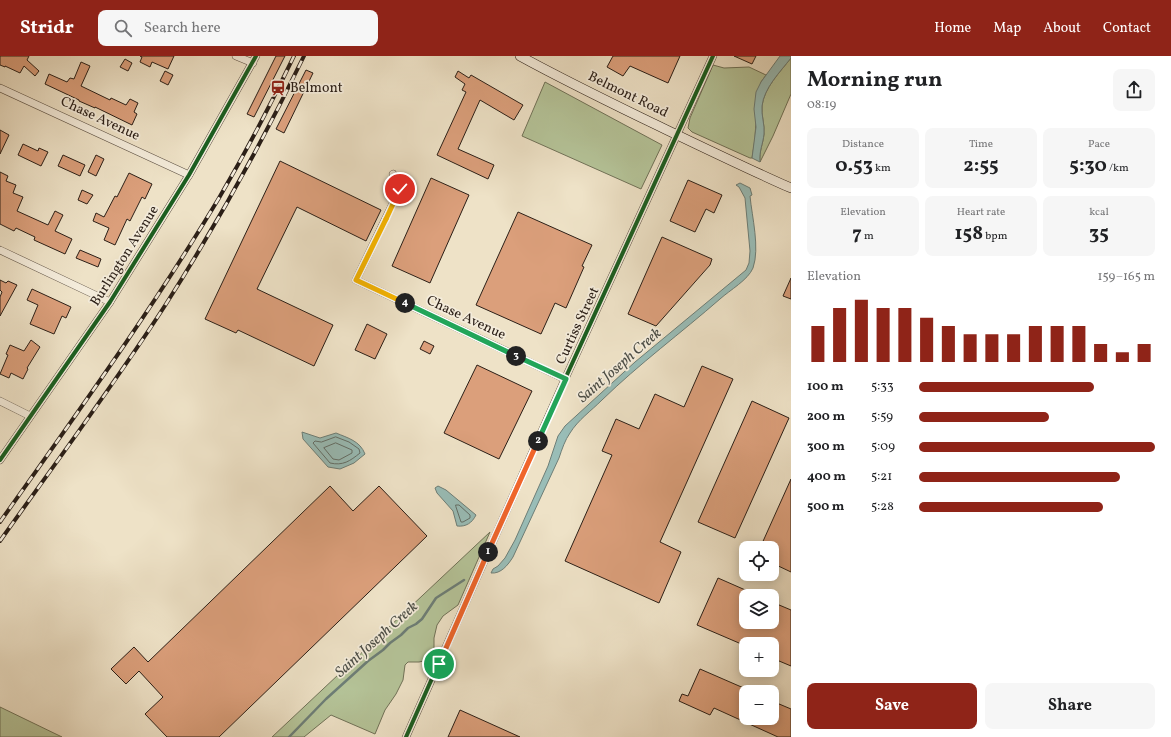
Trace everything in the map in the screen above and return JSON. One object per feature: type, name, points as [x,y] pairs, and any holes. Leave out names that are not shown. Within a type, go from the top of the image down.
[{"type":"main road","name":"Belmont Road","points":[[520,56],[561,78],[677,135],[747,169],[791,188]]},
{"type":"street","points":[[236,56],[252,63]]},
{"type":"street","name":"Burlington Avenue","points":[[0,460],[110,302],[188,175],[256,56]]},
{"type":"street","name":"Curtiss Street","points":[[406,737],[566,379],[713,56]]},
{"type":"street","name":"Chase Avenue","points":[[0,88],[188,175]]},
{"type":"street","name":"Chase Avenue","points":[[392,174],[400,189],[356,280],[566,379]]},
{"type":"street","points":[[0,250],[110,302]]},
{"type":"street","points":[[0,401],[30,416]]},
{"type":"green space","points":[[791,58],[791,94],[760,162],[764,134],[762,109],[763,99],[773,80]]},
{"type":"green space","points":[[713,65],[724,68],[749,67],[766,75],[761,82],[752,158],[692,132],[688,128],[690,118]]},
{"type":"green space","points":[[545,82],[662,145],[641,189],[522,136]]},
{"type":"green space","points":[[490,532],[458,605],[443,616],[437,625],[434,638],[434,648],[431,655],[428,660],[408,662],[405,665],[403,680],[396,694],[385,710],[375,734],[331,715],[304,737],[272,737]]},
{"type":"green space","points":[[0,707],[62,737],[0,737]]},
{"type":"water","points":[[780,56],[791,56],[791,58],[773,80],[763,99],[762,109],[764,134],[760,162],[752,158],[756,127],[754,109],[756,92],[761,82]]},
{"type":"water","points":[[740,183],[750,188],[752,195],[750,196],[756,251],[751,272],[738,285],[631,374],[577,424],[565,442],[513,557],[501,570],[491,573],[493,569],[505,558],[515,540],[548,466],[558,436],[565,426],[635,362],[746,270],[749,263],[750,251],[745,198],[739,187],[736,185]]},
{"type":"water","points":[[302,432],[320,438],[336,433],[357,443],[365,454],[354,463],[340,469],[328,467],[303,439]]},
{"type":"water","points":[[438,486],[446,490],[476,515],[471,522],[463,526],[457,526],[453,511],[437,493],[435,488]]},
{"type":"building","points":[[0,56],[29,56],[27,60],[39,71],[35,76],[24,66],[20,73],[0,65]]},
{"type":"building","points":[[140,56],[174,56],[168,69],[152,62],[150,67],[140,62],[142,57]]},
{"type":"building","points":[[276,56],[285,56],[254,117],[247,114]]},
{"type":"building","points":[[613,56],[680,56],[668,83],[630,66],[623,76],[607,67]]},
{"type":"building","points":[[734,56],[756,56],[752,64]]},
{"type":"building","points":[[125,59],[132,63],[128,71],[120,67]]},
{"type":"building","points":[[81,62],[90,66],[81,86],[110,100],[111,98],[126,105],[130,99],[138,103],[134,112],[137,114],[132,125],[45,84],[49,74],[67,82],[70,78],[74,79]]},
{"type":"building","points":[[306,70],[313,73],[284,133],[276,129]]},
{"type":"building","points":[[165,71],[173,75],[168,85],[160,81]]},
{"type":"building","points":[[458,71],[469,78],[471,75],[523,105],[514,120],[480,100],[458,149],[494,165],[488,179],[437,155],[466,92],[462,90],[465,84],[455,77]]},
{"type":"building","points":[[0,130],[9,135],[0,154]]},
{"type":"building","points":[[23,144],[38,151],[39,148],[48,152],[41,166],[18,155]]},
{"type":"building","points":[[63,155],[85,165],[80,176],[58,166]]},
{"type":"building","points":[[96,155],[104,159],[96,176],[88,172]]},
{"type":"building","points":[[280,161],[381,210],[366,241],[297,207],[257,289],[333,325],[314,366],[238,330],[236,333],[205,319]]},
{"type":"building","points":[[0,172],[8,176],[6,181],[16,185],[13,193],[23,197],[17,211],[48,225],[55,211],[63,215],[55,231],[72,239],[65,254],[34,240],[35,237],[16,228],[14,231],[0,224]]},
{"type":"building","points":[[129,173],[152,184],[145,199],[142,197],[130,221],[127,219],[115,245],[104,240],[109,228],[93,221],[96,213],[104,217],[115,196],[117,197]]},
{"type":"building","points":[[431,178],[469,195],[430,283],[392,266]]},
{"type":"building","points":[[688,180],[722,195],[714,213],[706,209],[695,232],[670,221]]},
{"type":"building","points":[[82,190],[93,195],[87,204],[78,200]]},
{"type":"building","points":[[518,212],[592,245],[582,266],[584,267],[566,308],[555,303],[541,334],[476,305]]},
{"type":"building","points":[[662,237],[712,259],[710,265],[656,326],[628,314]]},
{"type":"building","points":[[80,250],[101,259],[98,267],[76,258]]},
{"type":"building","points":[[791,278],[791,299],[783,296]]},
{"type":"building","points":[[0,280],[6,283],[8,281],[17,285],[0,316],[0,297],[2,292],[0,290]]},
{"type":"building","points":[[32,289],[71,307],[66,318],[62,316],[54,334],[30,324],[38,305],[27,300]]},
{"type":"building","points":[[367,324],[387,334],[375,359],[355,350]]},
{"type":"building","points":[[31,340],[40,347],[27,368],[28,369],[23,379],[11,373],[9,378],[0,374],[8,355],[6,354],[10,345],[24,351]]},
{"type":"building","points":[[424,341],[434,346],[430,354],[420,349]]},
{"type":"building","points":[[477,365],[532,391],[499,459],[444,433]]},
{"type":"building","points":[[702,366],[733,379],[660,542],[681,552],[659,603],[565,561],[612,455],[602,451],[616,419],[639,429],[655,394],[684,407]]},
{"type":"building","points":[[752,401],[789,418],[735,538],[698,522]]},
{"type":"building","points":[[791,479],[791,572],[779,566],[779,541],[763,541]]},
{"type":"building","points":[[330,486],[353,511],[379,486],[427,536],[219,737],[167,737],[145,714],[163,697],[139,671],[126,684],[111,669],[134,647],[148,662]]},
{"type":"building","points":[[718,578],[743,589],[739,589],[739,629],[779,629],[779,605],[791,610],[791,666],[779,661],[779,637],[739,637],[739,643],[697,625]]},
{"type":"building","points":[[700,669],[739,686],[739,719],[714,708],[710,715],[679,701],[682,694],[688,696]]},
{"type":"building","points":[[779,704],[791,709],[791,737],[778,737],[752,725],[779,725]]},
{"type":"building","points":[[460,710],[520,737],[448,737]]},
{"type":"waterway","name":"Saint Joseph Creek","points":[[289,737],[326,699],[368,661],[408,628],[422,619],[436,598],[464,580]]},
{"type":"railway","points":[[0,522],[140,322],[193,240],[239,163],[294,56]]},
{"type":"railway","points":[[0,541],[105,394],[166,304],[239,182],[304,56]]},
{"type":"cycle path","points":[[0,460],[110,302],[189,175],[256,56]]},
{"type":"cycle path","points":[[406,737],[565,379],[713,56]]},
{"type":"place","name":"Belmont","points":[[278,88]]},
{"type":"route","points":[[400,189],[356,280],[566,379],[439,664]]}]
